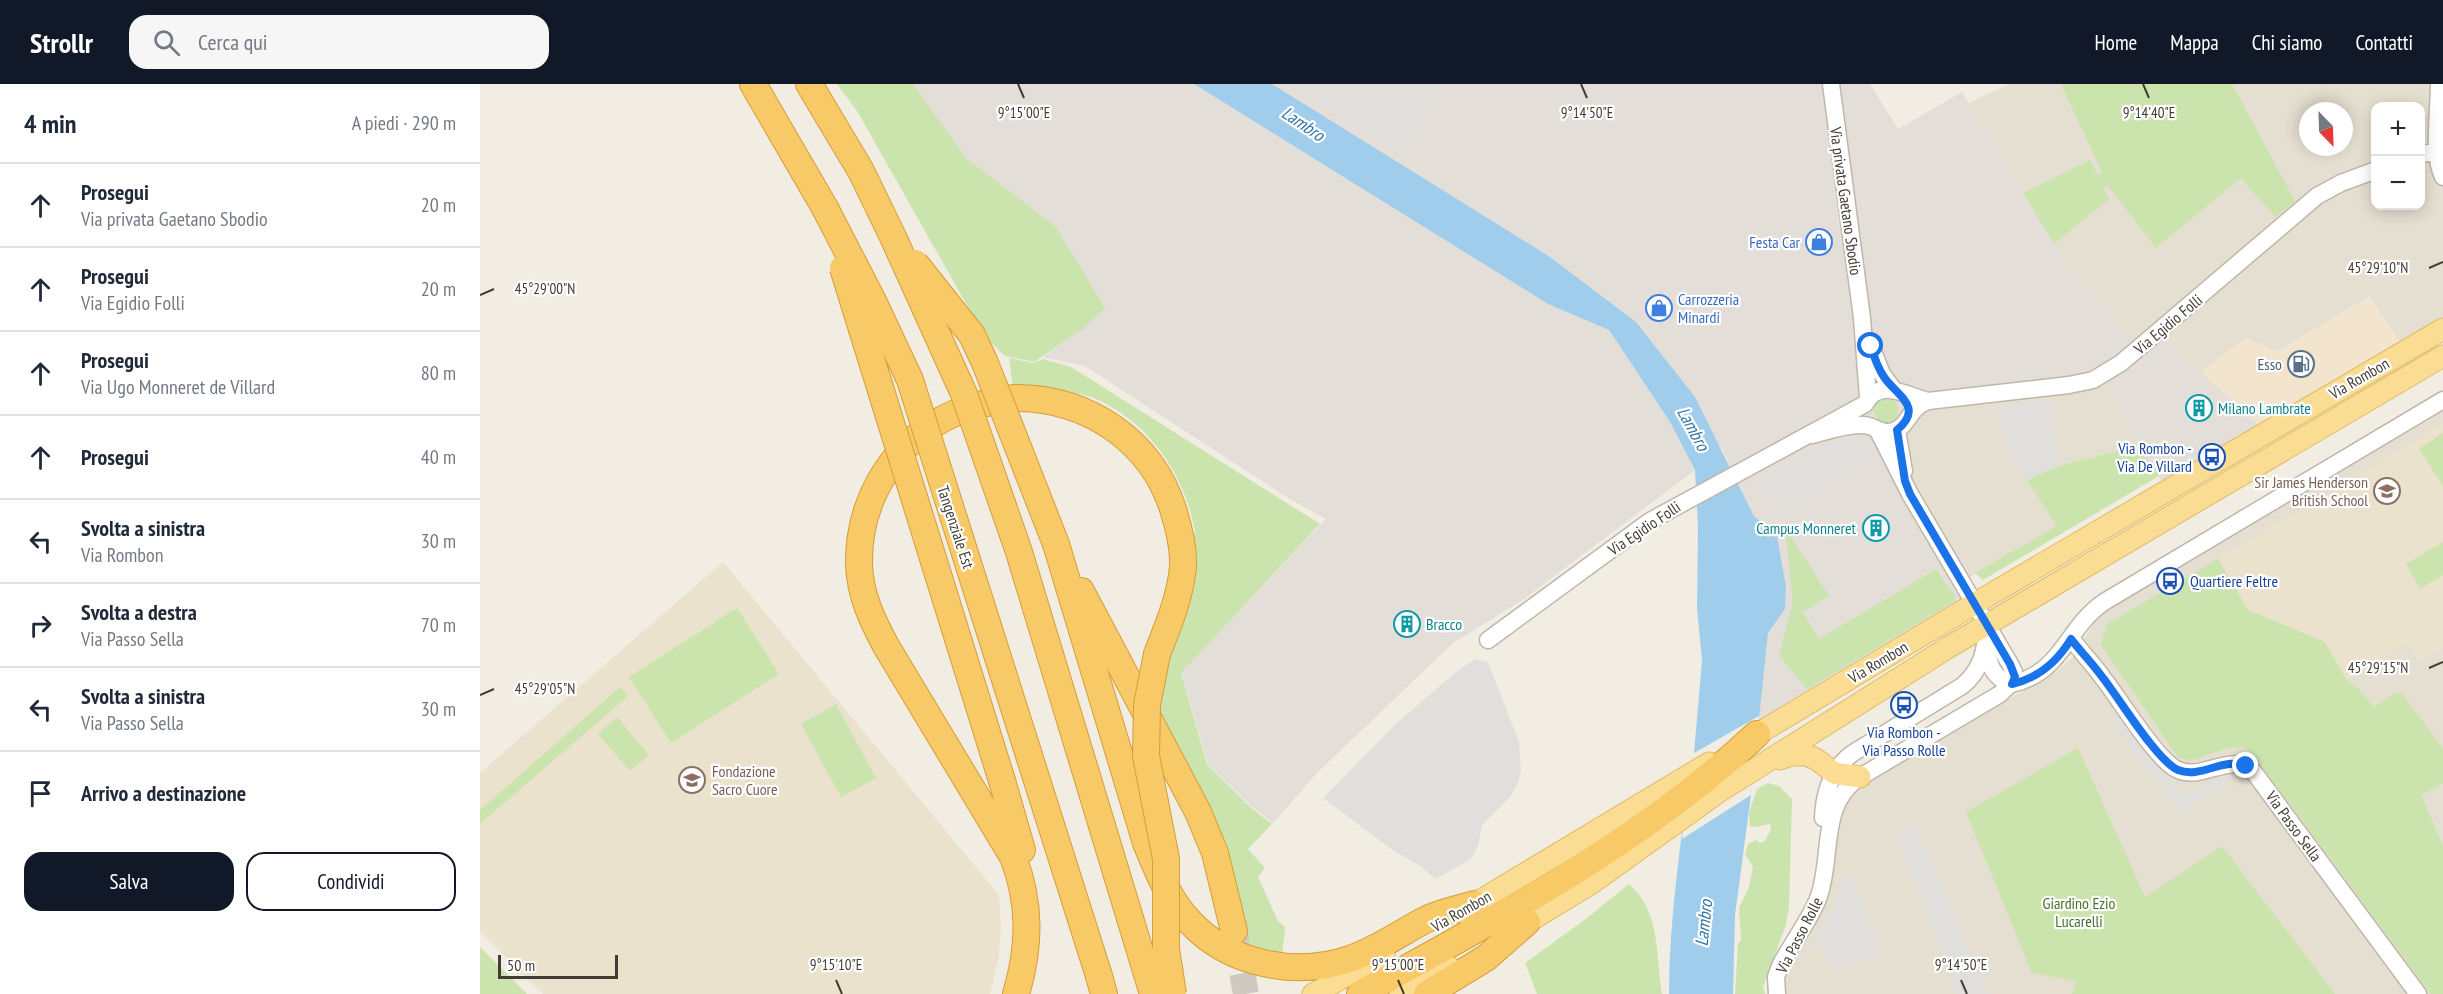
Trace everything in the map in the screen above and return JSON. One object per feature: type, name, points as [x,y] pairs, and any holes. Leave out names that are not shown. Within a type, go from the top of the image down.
[{"type":"highway","name":"Tangenziale Est","points":[[753,84],[825,208],[873,301],[910,380],[1100,988]]},
{"type":"highway","points":[[809,84],[861,171],[964,394],[1019,552],[1153,994]]},
{"type":"highway","points":[[825,208],[1003,784],[1026,866],[1036,908],[1036,945],[1024,994]]},
{"type":"highway","points":[[893,237],[972,335],[986,363],[1056,544],[1146,843],[1158,872],[1189,922],[1208,939],[1231,952],[1260,963],[1313,968],[1352,958],[1376,948],[1424,920],[1475,904]]},
{"type":"highway","points":[[1016,994],[1027,936],[1026,904],[1018,870],[994,821],[886,646],[870,616],[863,594],[859,564],[864,518],[890,463],[912,440],[938,422],[964,409],[1016,398],[1052,401],[1094,414],[1119,431],[1139,448],[1156,471],[1170,499],[1180,530],[1183,565],[1179,596],[1157,654],[1147,705],[1145,730],[1146,756],[1166,860],[1167,949],[1173,994]]},
{"type":"highway","points":[[1056,544],[1198,812],[1215,853],[1234,931]]},
{"type":"highway","points":[[1359,994],[1446,947],[1593,860],[1719,770],[1757,734]]},
{"type":"highway","points":[[1427,994],[1486,958],[1527,922]]},
{"type":"main road","name":"Via Rombon","points":[[1757,734],[2443,329]]},
{"type":"main road","name":"Via Rombon","points":[[1313,994],[1475,904],[1687,794],[1761,766],[1987,633],[2443,356]]},
{"type":"main road","points":[[1761,766],[1791,755],[1806,755],[1816,759],[1834,773],[1860,777]]},
{"type":"main road","name":"Via Rombon","points":[[1400,994],[1592,883],[1687,794]]},
{"type":"street","name":"Via privata Gaetano Sbodio","points":[[1831,84],[1862,318],[1867,401]]},
{"type":"street","points":[[2439,84],[2438,152],[2439,169],[2443,177]]},
{"type":"street","points":[[2425,154],[2438,152]]},
{"type":"street","name":"Via Egidio Folli","points":[[1488,640],[1650,521],[1812,435],[1867,401],[1878,391],[1884,389],[1896,391],[1928,401],[2058,387],[2103,375],[2121,363],[2317,196],[2341,183],[2371,172]]},
{"type":"street","name":"Via privata Gaetano Sbodio","points":[[1862,318],[1882,375],[1896,391]]},
{"type":"street","points":[[1896,391],[1907,403],[1903,423],[1905,481]]},
{"type":"street","points":[[2012,684],[2036,675],[2050,666],[2087,615],[2104,602],[2443,400]]},
{"type":"street","points":[[1867,401],[1865,416],[1905,481],[1910,494],[1974,604],[1987,633],[2014,672],[2012,684]]},
{"type":"street","points":[[1903,423],[1914,408],[1928,401]]},
{"type":"street","name":"Via Egidio Folli","points":[[1812,435],[1857,425],[1891,432],[1903,423]]},
{"type":"street","points":[[1834,773],[1840,764],[1853,753],[1968,681],[1980,665],[1987,633]]},
{"type":"street","name":"Via Passo Sella","points":[[2071,639],[2102,676],[2157,751],[2175,768],[2193,772],[2236,764],[2253,771],[2418,994]]},
{"type":"street","name":"Via Passo Rolle","points":[[1777,994],[1778,971],[1817,903],[1836,804],[1844,789],[1860,777],[1993,699],[2012,684]]},
{"type":"street","name":"Via Passo Rolle","points":[[1824,876],[1823,813],[1834,773]]},
{"type":"shaded area","points":[[913,84],[1194,84],[1548,304],[1609,330],[1670,422],[1695,470],[1524,599],[1453,643],[1317,773],[1273,823],[1251,806],[1208,764],[1181,672],[1326,519],[1288,498],[1085,366],[1043,357],[1083,328],[1055,226],[965,158]]},
{"type":"shaded area","points":[[1272,84],[1870,84],[1898,129],[1962,92],[2062,258],[2139,348],[2112,370],[1943,399],[1904,424],[1905,481],[1974,604],[1757,734],[1768,633],[1785,609],[1777,536],[1754,516],[1722,449],[1636,322],[1550,258]]},
{"type":"shaded area","points":[[1291,84],[1441,84],[1397,151]]},
{"type":"shaded area","points":[[2009,84],[2443,84],[2443,326],[2404,349],[2370,296],[2276,352],[2247,338],[2200,372],[2160,334],[2139,348],[2062,258],[1969,103]]},
{"type":"shaded area","points":[[2370,296],[2404,349],[2265,431],[2200,372],[2247,338],[2277,352]]},
{"type":"shaded area","points":[[2160,334],[2265,431],[2166,487],[2137,446],[2106,377]]},
{"type":"shaded area","points":[[2106,377],[2137,446],[2058,466],[2028,479],[2058,526],[1964,580],[1909,480],[1902,432],[1926,406]]},
{"type":"shaded area","points":[[2050,400],[2058,466],[2027,480],[2009,450],[1995,406]]},
{"type":"shaded area","name":"Quartiere Feltre","points":[[2443,408],[2443,994],[1786,994],[1785,975],[1788,966],[1827,897],[1843,808],[1849,798],[1860,788],[2058,670],[2074,656],[2100,613]]},
{"type":"shaded area","name":"Sir James Henderson British School","points":[[2443,424],[2443,648],[2419,662],[2408,643],[2346,679],[2324,642],[2248,610],[2218,559]]},
{"type":"shaded area","points":[[1854,438],[1860,442],[1869,456],[1813,488],[1815,492],[1783,509],[1761,480],[1846,439]]},
{"type":"shaded area","name":"Fondazione Sacro Cuore","points":[[723,562],[999,895],[1001,927],[999,956],[990,994],[543,994],[480,931],[480,773]]},
{"type":"shaded area","points":[[1475,659],[1488,662],[1519,742],[1521,771],[1518,783],[1510,797],[1482,825],[1478,846],[1471,859],[1436,879],[1420,866],[1391,849],[1323,798],[1399,721],[1456,672]]},
{"type":"shaded area","points":[[2124,719],[2183,798],[2219,776],[2234,777],[2182,815],[2114,726]]},
{"type":"shaded area","points":[[1904,825],[1913,828],[1921,838],[1988,994],[1956,994],[1899,838]]},
{"type":"shaded area","points":[[1844,875],[1852,877],[1881,952],[1833,971],[1825,952],[1813,945],[1832,910]]},
{"type":"green space","points":[[837,84],[913,84],[966,158],[1055,226],[1105,308],[1084,328],[1034,362],[1005,356],[985,337],[857,111]]},
{"type":"green space","points":[[2061,84],[2232,84],[2295,201],[2275,217],[2241,178],[2156,248],[2108,186],[2103,188],[2109,199],[2054,244],[2023,193],[2090,160],[2097,174],[2102,172]]},
{"type":"green space","points":[[1009,358],[1034,363],[1043,359],[1071,367],[1320,524],[1181,673],[1207,764],[1250,807],[1272,824],[1248,849],[1265,868],[1258,877],[1278,921],[1285,927],[1282,957],[1252,951],[1247,933],[1160,719],[1160,702],[1166,672],[1185,615],[1190,591],[1191,535],[1195,532],[1184,493],[1175,474],[1152,440],[1121,413],[1103,402],[1082,395],[1013,387]]},
{"type":"green space","points":[[1886,398],[1891,399],[1897,405],[1897,415],[1891,421],[1886,422],[1881,421],[1875,415],[1874,410],[1875,405],[1881,399]]},
{"type":"green space","points":[[2443,433],[2443,486],[2419,449]]},
{"type":"green space","points":[[2137,446],[2159,476],[1983,580],[1975,573],[2057,526],[2027,480],[2058,466]]},
{"type":"green space","points":[[1785,528],[1829,596],[1803,612],[1819,639],[1936,569],[1955,596],[1955,601],[1807,689],[1779,656],[1793,601]]},
{"type":"green space","points":[[2443,542],[2443,575],[2420,589],[2406,564]]},
{"type":"green space","points":[[2218,559],[2248,610],[2325,642],[2346,679],[2363,693],[2373,707],[2395,693],[2402,694],[2443,748],[2443,783],[2421,795],[2443,846],[2443,994],[2431,994],[2253,754],[2243,747],[2225,749],[2188,760],[2177,756],[2101,645],[2107,624]]},
{"type":"green space","points":[[737,608],[779,674],[671,743],[629,677]]},
{"type":"green space","points":[[620,687],[628,696],[480,824],[480,810]]},
{"type":"green space","points":[[836,704],[876,778],[841,797],[801,724]]},
{"type":"green space","points":[[617,717],[649,755],[630,771],[598,734]]},
{"type":"green space","name":"Giardino Ezio Lucarelli","points":[[2078,748],[2145,897],[2222,846],[2335,994],[2072,994],[2076,981],[2032,973],[1966,812]]},
{"type":"green space","points":[[1768,783],[1779,786],[1792,799],[1789,907],[1786,925],[1763,987],[1765,994],[1735,994],[1738,944],[1741,940],[1739,908],[1749,887],[1753,866],[1745,855],[1748,844],[1756,840],[1760,843],[1765,841],[1771,829],[1770,824],[1750,826],[1749,812],[1757,789]]},
{"type":"green space","points":[[1629,884],[1640,895],[1652,921],[1662,994],[1537,994],[1525,963]]},
{"type":"green space","points":[[480,947],[527,994],[480,994]]},
{"type":"water","name":"Lambro","points":[[1194,84],[1272,84],[1550,257],[1636,322],[1695,397],[1754,516],[1777,536],[1786,587],[1785,609],[1768,633],[1751,795],[1735,915],[1733,994],[1669,994],[1674,906],[1691,759],[1694,753],[1702,660],[1697,609],[1698,529],[1695,470],[1670,422],[1609,330],[1548,304]]},
{"type":"pier","points":[[1759,716],[1751,795],[1682,839],[1691,759],[1694,753]]},
{"type":"tunnel","points":[[1235,935],[1246,994]]},
{"type":"place","name":"Festa Car","points":[[1819,242]]},
{"type":"place","name":"Carrozzeria Minardi","points":[[1659,308]]},
{"type":"place","name":"Esso","points":[[2301,364]]},
{"type":"place","name":"Milano Lambrate","points":[[2199,408]]},
{"type":"place","name":"Via Rombon - Via De Villard","points":[[2212,457]]},
{"type":"place","name":"Sir James Henderson British School","points":[[2387,491]]},
{"type":"place","name":"Campus Monneret","points":[[1876,528]]},
{"type":"place","name":"Quartiere Feltre","points":[[2170,581]]},
{"type":"place","name":"Bracco","points":[[1407,624]]},
{"type":"place","name":"Via Rombon - Via Passo Rolle","points":[[1904,705]]},
{"type":"place","name":"Fondazione Sacro Cuore","points":[[692,780]]},
{"type":"route","points":[[1871,346],[1882,375],[1893,390],[1903,397],[1909,410],[1904,424],[1897,430],[1905,481],[1910,494],[2010,664],[2015,677],[2012,684],[2036,675],[2050,666],[2071,639],[2102,676],[2157,751],[2175,768],[2193,772],[2224,764],[2246,766]]}]
